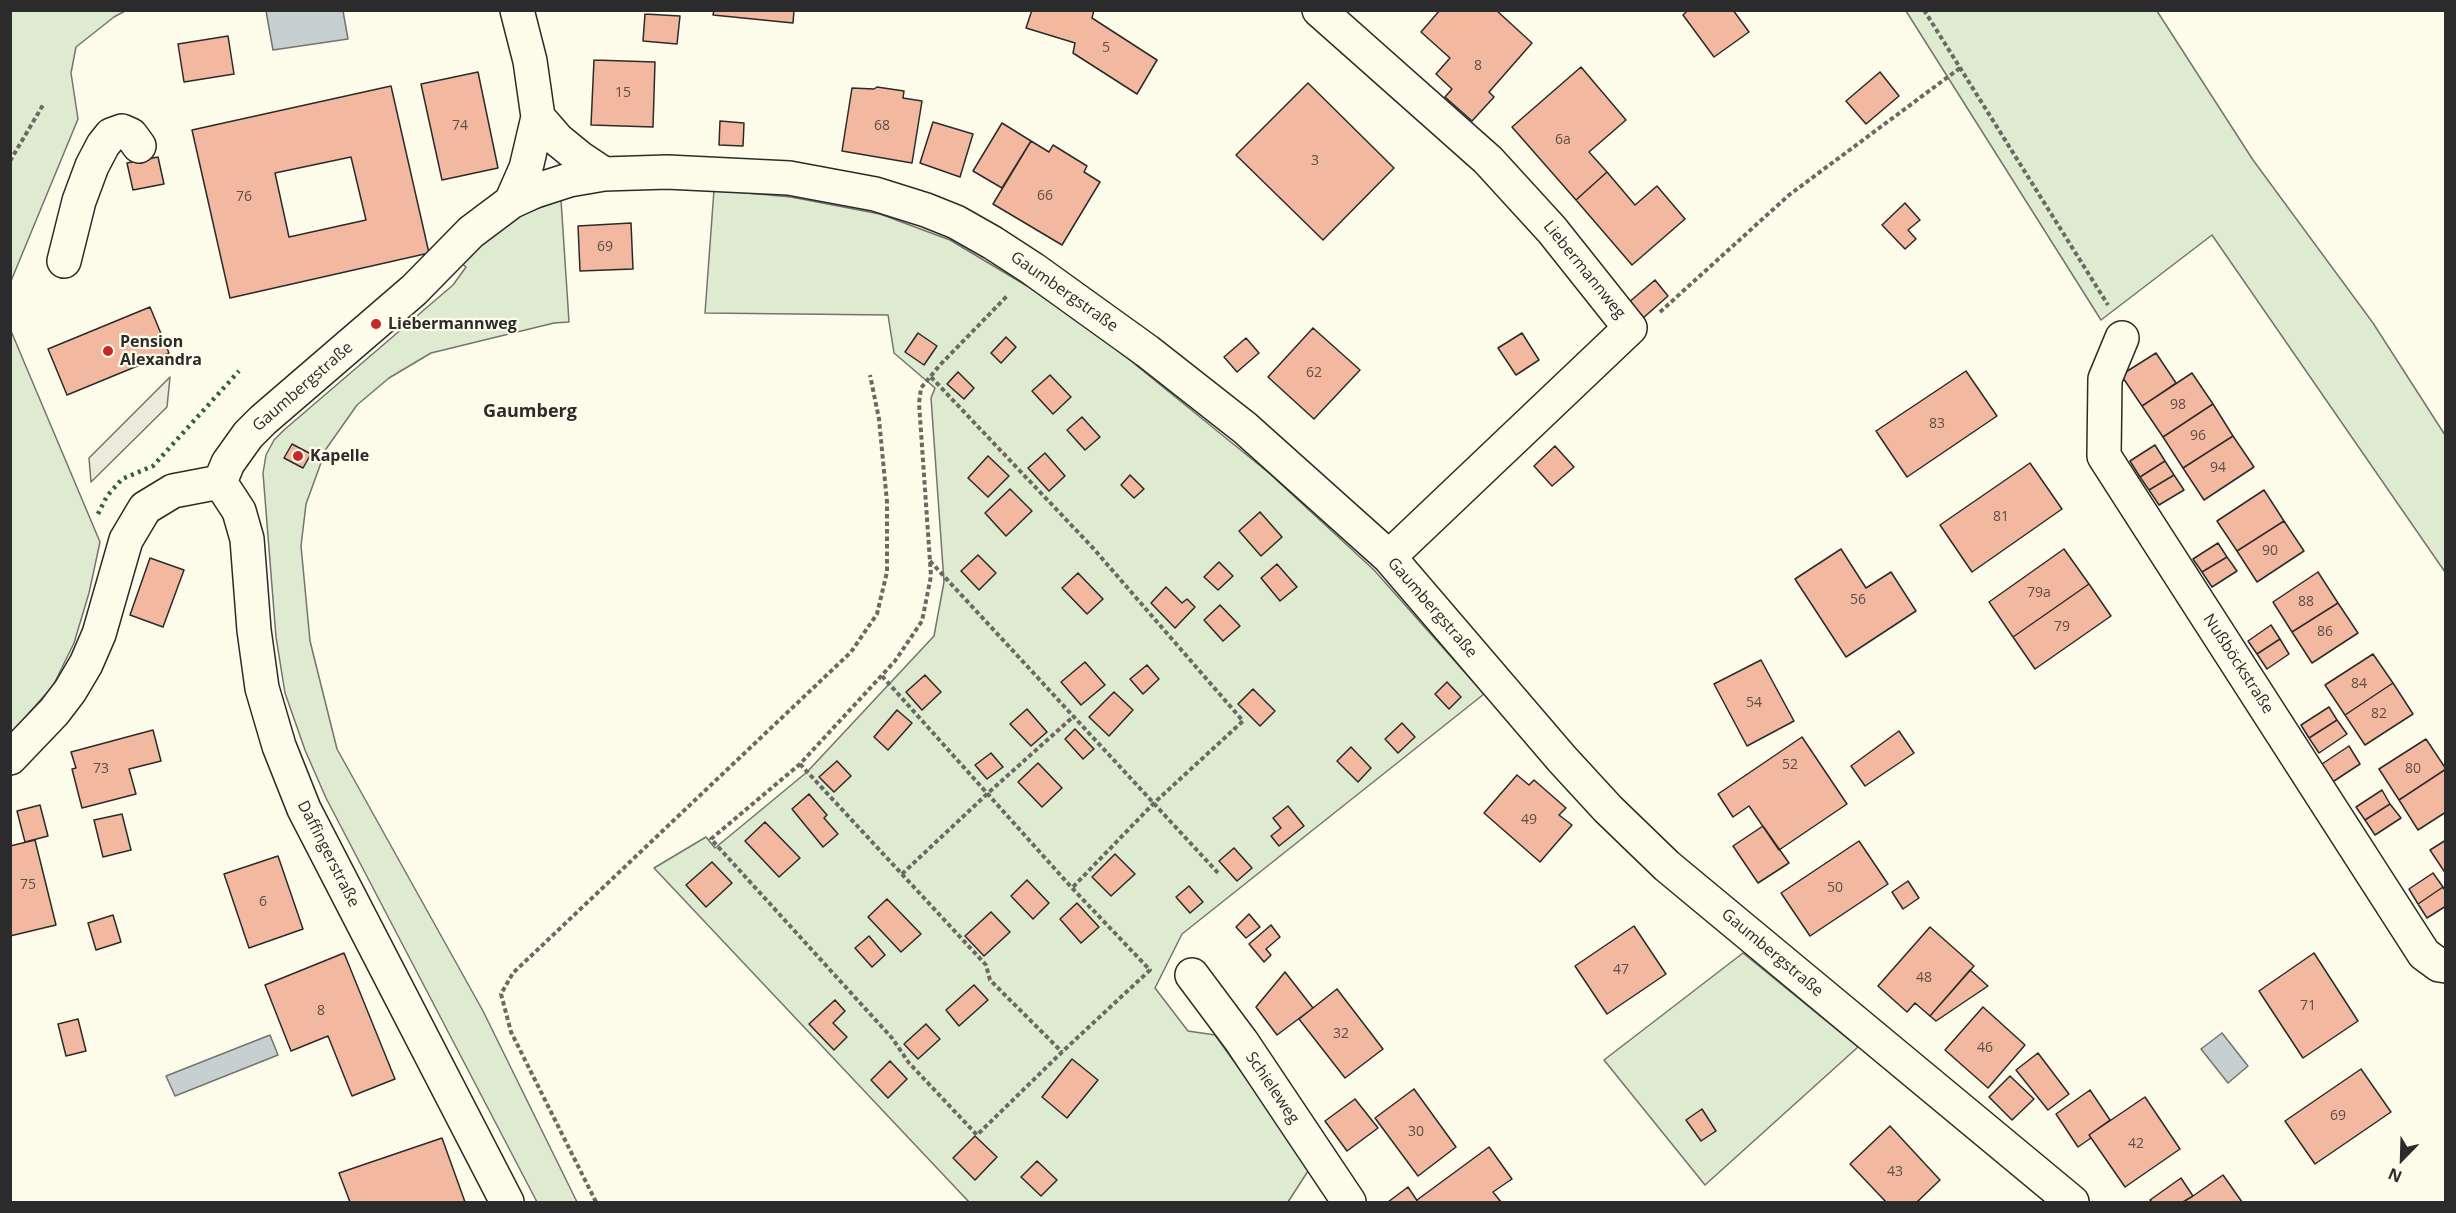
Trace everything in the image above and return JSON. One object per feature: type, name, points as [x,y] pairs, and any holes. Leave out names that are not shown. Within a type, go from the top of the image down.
[{"type":"street","points":[[511,202],[526,168],[538,117],[530,61],[517,10]]},
{"type":"street","name":"Liebermannweg","points":[[1319,10],[1488,160],[1552,230],[1630,328],[1389,557]]},
{"type":"street","points":[[538,117],[558,140],[604,174]]},
{"type":"street","points":[[64,261],[79,201],[92,166],[103,145],[111,135],[122,131],[131,135],[139,146]]},
{"type":"street","name":"Gaumbergstraße","points":[[220,482],[228,463],[248,435],[263,420],[414,290],[471,232],[511,202],[568,180],[604,174],[667,172],[789,178],[875,194],[956,222],[1033,269],[1147,351],[1245,428],[1389,557],[1562,759],[1608,809],[1667,866],[2072,1203]]},
{"type":"street","name":"Nußböckstraße","points":[[2122,338],[2105,379],[2104,456],[2424,954],[2445,966]]},
{"type":"street","points":[[10,758],[54,712],[86,664],[99,634],[126,540],[145,508],[173,491],[220,482]]},
{"type":"street","name":"Daffingerstraße","points":[[220,482],[239,511],[248,539],[254,630],[262,688],[279,746],[304,809],[507,1203]]},
{"type":"street","name":"Schieleweg","points":[[1192,975],[1242,1042],[1350,1203]]},
{"type":"path","points":[[1924,10],[2105,300],[2122,338]]},
{"type":"path","points":[[1630,328],[1650,320],[1789,195],[1960,68]]},
{"type":"path","points":[[10,161],[43,105]]},
{"type":"path","points":[[882,676],[1072,888],[1150,970],[977,1136],[909,1063],[892,1038],[711,839],[800,764],[882,676],[896,661],[922,621],[931,576],[919,403],[921,388],[1033,269]]},
{"type":"path","points":[[596,1203],[512,1032],[501,994],[513,973],[851,652],[877,614],[887,572],[887,502],[879,419],[870,375]]},
{"type":"path","points":[[931,376],[1093,548],[1243,721],[1154,803],[1072,888]]},
{"type":"path","points":[[930,560],[1220,874]]},
{"type":"path","points":[[902,874],[1074,716]]},
{"type":"path","points":[[800,764],[986,965],[990,980],[1062,1052]]},
{"type":"green space","points":[[11,10],[125,11],[76,47],[71,73],[78,119],[11,281]]},
{"type":"green space","points":[[1906,11],[2157,11],[2253,160],[2373,323],[2445,435],[2445,572],[2212,235],[2101,320]]},
{"type":"green space","points":[[714,190],[791,197],[880,214],[950,240],[1027,286],[1110,344],[1269,473],[1374,570],[1484,694],[1182,934],[1155,988],[1188,1031],[1215,1035],[1310,1168],[1288,1202],[969,1202],[654,868],[706,837],[715,848],[807,772],[934,636],[944,582],[931,398],[935,388],[894,353],[888,315],[705,313]]},
{"type":"green space","points":[[561,200],[569,322],[554,323],[431,353],[389,378],[357,405],[326,449],[306,504],[301,546],[310,641],[337,749],[483,1011],[577,1202],[537,1202],[326,798],[305,750],[285,693],[276,637],[263,473],[266,455],[274,440],[453,285],[466,267],[460,262],[514,217]]},
{"type":"green space","points":[[10,317],[11,331],[100,542],[89,593],[74,643],[53,686],[10,734]]},
{"type":"green space","points":[[1743,953],[1858,1047],[1705,1185],[1604,1060]]},
{"type":"shaded area","points":[[266,11],[343,11],[348,39],[273,50]]},
{"type":"shaded area","points":[[170,377],[167,407],[91,482],[89,458]]},
{"type":"shaded area","points":[[2222,1033],[2248,1066],[2228,1083],[2201,1049]]},
{"type":"shaded area","points":[[270,1035],[278,1055],[175,1096],[166,1076]]},
{"type":"building","points":[[714,10],[794,10],[793,23],[713,15]]},
{"type":"building","points":[[1032,10],[1094,10],[1092,18],[1157,60],[1137,94],[1073,53],[1075,43],[1026,28]]},
{"type":"building","points":[[1440,10],[1496,10],[1532,43],[1489,92],[1494,97],[1472,121],[1445,97],[1452,89],[1436,74],[1450,58],[1421,32]]},
{"type":"building","points":[[1688,10],[1733,10],[1749,32],[1714,57],[1683,15]]},
{"type":"building","points":[[645,14],[680,16],[677,44],[643,41]]},
{"type":"building","points":[[228,36],[234,74],[184,82],[178,44]]},
{"type":"building","points":[[594,60],[655,62],[653,127],[591,125]]},
{"type":"building","points":[[1581,67],[1626,120],[1589,152],[1607,172],[1576,200],[1512,127]]},
{"type":"building","points":[[478,72],[498,168],[442,180],[421,84]]},
{"type":"building","points":[[1880,72],[1899,96],[1866,124],[1846,101]]},
{"type":"building","points":[[1308,83],[1394,168],[1323,240],[1236,155]]},
{"type":"building","points":[[391,86],[429,253],[230,298],[192,130]],"holes":[[[351,157],[366,220],[289,237],[275,173]]]},
{"type":"building","points":[[877,87],[904,91],[903,98],[922,101],[912,163],[842,151],[852,88],[874,89]]},
{"type":"building","points":[[720,121],[744,123],[743,146],[719,145]]},
{"type":"building","points":[[933,122],[973,134],[960,177],[920,163]]},
{"type":"building","points":[[1002,123],[1031,141],[1002,188],[973,171]]},
{"type":"building","points":[[1031,141],[1049,152],[1053,145],[1087,166],[1084,172],[1100,182],[1062,245],[993,204]]},
{"type":"building","points":[[158,157],[164,184],[133,190],[127,163]]},
{"type":"building","points":[[1607,172],[1635,205],[1657,186],[1685,219],[1632,265],[1576,200]]},
{"type":"building","points":[[1905,203],[1920,220],[1908,230],[1916,239],[1905,249],[1882,225]]},
{"type":"building","points":[[631,223],[633,269],[580,271],[578,226]]},
{"type":"building","points":[[1655,280],[1668,296],[1642,319],[1628,303]]},
{"type":"building","name":"Pension Alexandra","points":[[150,307],[169,353],[67,395],[48,349]]},
{"type":"building","points":[[1313,328],[1360,370],[1314,419],[1268,377]]},
{"type":"building","points":[[918,333],[937,346],[924,365],[905,352]]},
{"type":"building","points":[[1522,333],[1539,360],[1516,375],[1498,348]]},
{"type":"building","points":[[1006,337],[1016,347],[1001,363],[991,353]]},
{"type":"building","points":[[1246,338],[1259,353],[1237,372],[1224,357]]},
{"type":"building","points":[[2156,353],[2176,383],[2142,406],[2121,375]]},
{"type":"building","points":[[1966,371],[1997,416],[1907,477],[1876,431]]},
{"type":"building","points":[[958,372],[974,388],[964,399],[947,384]]},
{"type":"building","points":[[2192,373],[2213,404],[2163,437],[2142,406]]},
{"type":"building","points":[[1050,375],[1071,397],[1053,414],[1032,391]]},
{"type":"building","points":[[2213,404],[2233,436],[2183,468],[2163,437]]},
{"type":"building","points":[[1082,417],[1100,437],[1085,450],[1067,430]]},
{"type":"building","points":[[2233,436],[2254,467],[2204,500],[2183,468]]},
{"type":"building","name":"Kapelle","points":[[292,444],[311,454],[303,468],[284,458]]},
{"type":"building","points":[[2155,445],[2165,461],[2140,477],[2130,461]]},
{"type":"building","points":[[1555,446],[1574,467],[1552,486],[1534,466]]},
{"type":"building","points":[[1045,453],[1065,476],[1049,491],[1028,468]]},
{"type":"building","points":[[988,456],[1009,476],[988,497],[968,478]]},
{"type":"building","points":[[2165,461],[2174,475],[2149,490],[2140,477]]},
{"type":"building","points":[[2030,463],[2062,509],[1972,572],[1940,525]]},
{"type":"building","points":[[1130,475],[1144,489],[1134,498],[1121,485]]},
{"type":"building","points":[[2174,475],[2184,490],[2159,505],[2149,490]]},
{"type":"building","points":[[1010,489],[1032,511],[1006,536],[985,513]]},
{"type":"building","points":[[2264,490],[2284,521],[2237,551],[2217,521]]},
{"type":"building","points":[[1260,512],[1282,537],[1261,556],[1239,531]]},
{"type":"building","points":[[2284,521],[2304,551],[2257,582],[2237,551]]},
{"type":"building","points":[[2218,543],[2227,557],[2202,572],[2193,559]]},
{"type":"building","points":[[1841,549],[1866,588],[1891,572],[1916,611],[1846,657],[1795,579]]},
{"type":"building","points":[[2064,549],[2089,584],[2013,637],[1989,602]]},
{"type":"building","points":[[978,555],[996,573],[979,590],[961,571]]},
{"type":"building","points":[[2227,557],[2237,571],[2212,587],[2202,572]]},
{"type":"building","points":[[150,558],[184,570],[163,627],[130,615]]},
{"type":"building","points":[[1219,562],[1233,576],[1218,590],[1204,577]]},
{"type":"building","points":[[1277,564],[1297,587],[1280,601],[1261,578]]},
{"type":"building","points":[[2318,572],[2338,603],[2292,632],[2273,602]]},
{"type":"building","points":[[1078,573],[1103,599],[1087,614],[1062,588]]},
{"type":"building","points":[[2089,584],[2111,616],[2035,669],[2013,637]]},
{"type":"building","points":[[1166,587],[1182,603],[1187,599],[1195,607],[1175,628],[1151,603]]},
{"type":"building","points":[[2338,603],[2358,633],[2312,663],[2292,632]]},
{"type":"building","points":[[1220,605],[1240,626],[1223,641],[1204,620]]},
{"type":"building","points":[[2271,625],[2280,639],[2257,654],[2248,641]]},
{"type":"building","points":[[2280,639],[2289,654],[2267,669],[2257,654]]},
{"type":"building","points":[[2373,654],[2393,683],[2345,715],[2325,685]]},
{"type":"building","points":[[1761,660],[1794,721],[1747,746],[1714,684]]},
{"type":"building","points":[[1085,662],[1105,685],[1081,705],[1061,682]]},
{"type":"building","points":[[1147,665],[1159,679],[1143,694],[1130,679]]},
{"type":"building","points":[[925,675],[941,692],[922,710],[906,692]]},
{"type":"building","points":[[1447,682],[1461,697],[1449,709],[1435,694]]},
{"type":"building","points":[[2393,683],[2413,714],[2365,745],[2345,715]]},
{"type":"building","points":[[1253,689],[1275,711],[1260,726],[1238,704]]},
{"type":"building","points":[[1114,692],[1133,710],[1109,736],[1089,717]]},
{"type":"building","points":[[2329,707],[2337,720],[2309,738],[2301,725]]},
{"type":"building","points":[[1027,709],[1047,732],[1031,746],[1010,724]]},
{"type":"building","points":[[897,710],[912,723],[888,750],[874,737]]},
{"type":"building","points":[[2337,720],[2347,734],[2319,753],[2309,738]]},
{"type":"building","points":[[1402,723],[1415,737],[1398,753],[1385,739]]},
{"type":"building","points":[[1075,729],[1094,749],[1083,759],[1065,739]]},
{"type":"building","points":[[153,730],[161,761],[129,769],[136,794],[82,808],[72,769],[76,768],[71,752]]},
{"type":"building","points":[[1899,731],[1914,753],[1865,786],[1851,766]]},
{"type":"building","points":[[1802,737],[1847,804],[1779,850],[1749,806],[1733,817],[1718,794]]},
{"type":"building","points":[[2426,739],[2446,769],[2399,800],[2379,769]]},
{"type":"building","points":[[2349,746],[2360,764],[2331,783],[2319,766]]},
{"type":"building","points":[[1351,747],[1371,768],[1358,782],[1337,761]]},
{"type":"building","points":[[991,753],[1003,767],[987,779],[975,765]]},
{"type":"building","points":[[837,761],[851,776],[834,792],[819,777]]},
{"type":"building","points":[[1038,763],[1062,788],[1042,807],[1018,782]]},
{"type":"building","points":[[2446,769],[2446,812],[2418,830],[2399,800]]},
{"type":"building","points":[[1517,775],[1529,785],[1534,780],[1566,808],[1559,815],[1572,825],[1540,862],[1484,813]]},
{"type":"building","points":[[2382,790],[2390,804],[2365,820],[2356,807]]},
{"type":"building","points":[[809,794],[827,815],[824,818],[838,834],[823,847],[792,809]]},
{"type":"building","points":[[2390,804],[2401,818],[2375,835],[2365,820]]},
{"type":"building","points":[[40,805],[48,836],[25,842],[17,811]]},
{"type":"building","points":[[1288,806],[1304,826],[1279,846],[1271,836],[1281,828],[1273,818]]},
{"type":"building","points":[[122,814],[131,850],[103,857],[94,820]]},
{"type":"building","points":[[765,822],[800,858],[779,877],[745,841]]},
{"type":"building","points":[[1763,826],[1789,863],[1758,883],[1733,846]]},
{"type":"building","points":[[35,840],[56,925],[10,936],[10,846]]},
{"type":"building","points":[[2446,840],[2446,874],[2430,850]]},
{"type":"building","points":[[1859,841],[1888,884],[1810,936],[1781,893]]},
{"type":"building","points":[[1234,848],[1252,868],[1237,881],[1219,861]]},
{"type":"building","points":[[1115,854],[1135,874],[1111,896],[1092,877]]},
{"type":"building","points":[[278,856],[303,929],[249,948],[224,874]]},
{"type":"building","points":[[712,862],[732,883],[706,907],[686,885]]},
{"type":"building","points":[[2433,873],[2443,887],[2418,904],[2409,889]]},
{"type":"building","points":[[1027,880],[1049,903],[1033,919],[1011,896]]},
{"type":"building","points":[[1908,881],[1919,898],[1903,909],[1892,892]]},
{"type":"building","points":[[1189,886],[1203,902],[1190,913],[1176,897]]},
{"type":"building","points":[[2443,887],[2446,892],[2446,906],[2427,918],[2418,904]]},
{"type":"building","points":[[887,899],[921,934],[901,952],[868,917]]},
{"type":"building","points":[[1077,903],[1099,927],[1081,943],[1060,919]]},
{"type":"building","points":[[991,912],[1010,932],[984,956],[965,936]]},
{"type":"building","points":[[1249,914],[1260,927],[1246,938],[1236,927]]},
{"type":"building","points":[[113,915],[121,942],[96,950],[88,923]]},
{"type":"building","points":[[1271,925],[1280,937],[1266,949],[1271,955],[1264,962],[1249,944]]},
{"type":"building","points":[[1634,926],[1666,974],[1607,1014],[1575,966]]},
{"type":"building","points":[[1930,927],[1974,966],[1930,1016],[1915,1003],[1907,1012],[1878,986]]},
{"type":"building","points":[[869,936],[885,955],[872,967],[855,948]]},
{"type":"building","points":[[344,953],[395,1079],[352,1096],[328,1036],[291,1051],[265,985]]},
{"type":"building","points":[[2314,953],[2358,1021],[2303,1058],[2259,991]]},
{"type":"building","points":[[1970,970],[1988,986],[1936,1021],[1930,1016]]},
{"type":"building","points":[[1285,972],[1313,1008],[1277,1035],[1256,1007]]},
{"type":"building","points":[[974,985],[988,1000],[959,1026],[946,1010]]},
{"type":"building","points":[[1337,989],[1383,1049],[1345,1078],[1299,1019]]},
{"type":"building","points":[[835,1000],[845,1011],[833,1023],[847,1037],[834,1050],[809,1024]]},
{"type":"building","points":[[1983,1007],[2025,1045],[1988,1088],[1945,1050]]},
{"type":"building","points":[[78,1019],[86,1051],[66,1056],[58,1024]]},
{"type":"building","points":[[926,1024],[940,1039],[918,1059],[904,1044]]},
{"type":"building","points":[[2038,1053],[2069,1094],[2048,1110],[2016,1070]]},
{"type":"building","points":[[1072,1059],[1098,1080],[1067,1118],[1042,1097]]},
{"type":"building","points":[[890,1061],[907,1079],[888,1098],[871,1080]]},
{"type":"building","points":[[2361,1069],[2391,1112],[2315,1164],[2285,1121]]},
{"type":"building","points":[[2010,1076],[2034,1099],[2012,1120],[1989,1097]]},
{"type":"building","points":[[1414,1089],[1456,1147],[1418,1176],[1375,1118]]},
{"type":"building","points":[[2090,1090],[2110,1120],[2089,1135],[2091,1138],[2078,1147],[2056,1114]]},
{"type":"building","points":[[2145,1097],[2180,1149],[2125,1187],[2089,1135]]},
{"type":"building","points":[[1355,1099],[1378,1128],[1347,1151],[1325,1121]]},
{"type":"building","points":[[1702,1109],[1716,1131],[1701,1141],[1686,1120]]},
{"type":"building","points":[[1890,1126],[1940,1180],[1917,1202],[1886,1202],[1850,1164]]},
{"type":"building","points":[[975,1136],[997,1157],[975,1180],[953,1158]]},
{"type":"building","points":[[442,1138],[465,1202],[350,1202],[339,1173]]},
{"type":"building","points":[[1489,1147],[1512,1179],[1493,1192],[1501,1202],[1418,1202],[1417,1200]]},
{"type":"building","points":[[1037,1161],[1057,1180],[1041,1196],[1021,1177]]},
{"type":"building","points":[[2223,1175],[2242,1202],[2183,1202],[2193,1196]]},
{"type":"building","points":[[2181,1178],[2193,1196],[2183,1202],[2152,1202],[2150,1200]]},
{"type":"building","points":[[1408,1187],[1418,1202],[1388,1202]]},
{"type":"hedge","points":[[98,514],[107,496],[122,479],[153,466],[239,371]]},
{"type":"place","name":"Liebermannweg","points":[[376,324]]},
{"type":"place","name":"Pension Alexandra","points":[[108,351]]},
{"type":"place","name":"Kapelle","points":[[298,456]]},
{"type":"district","name":"Gaumberg","points":[[530,412]]}]
